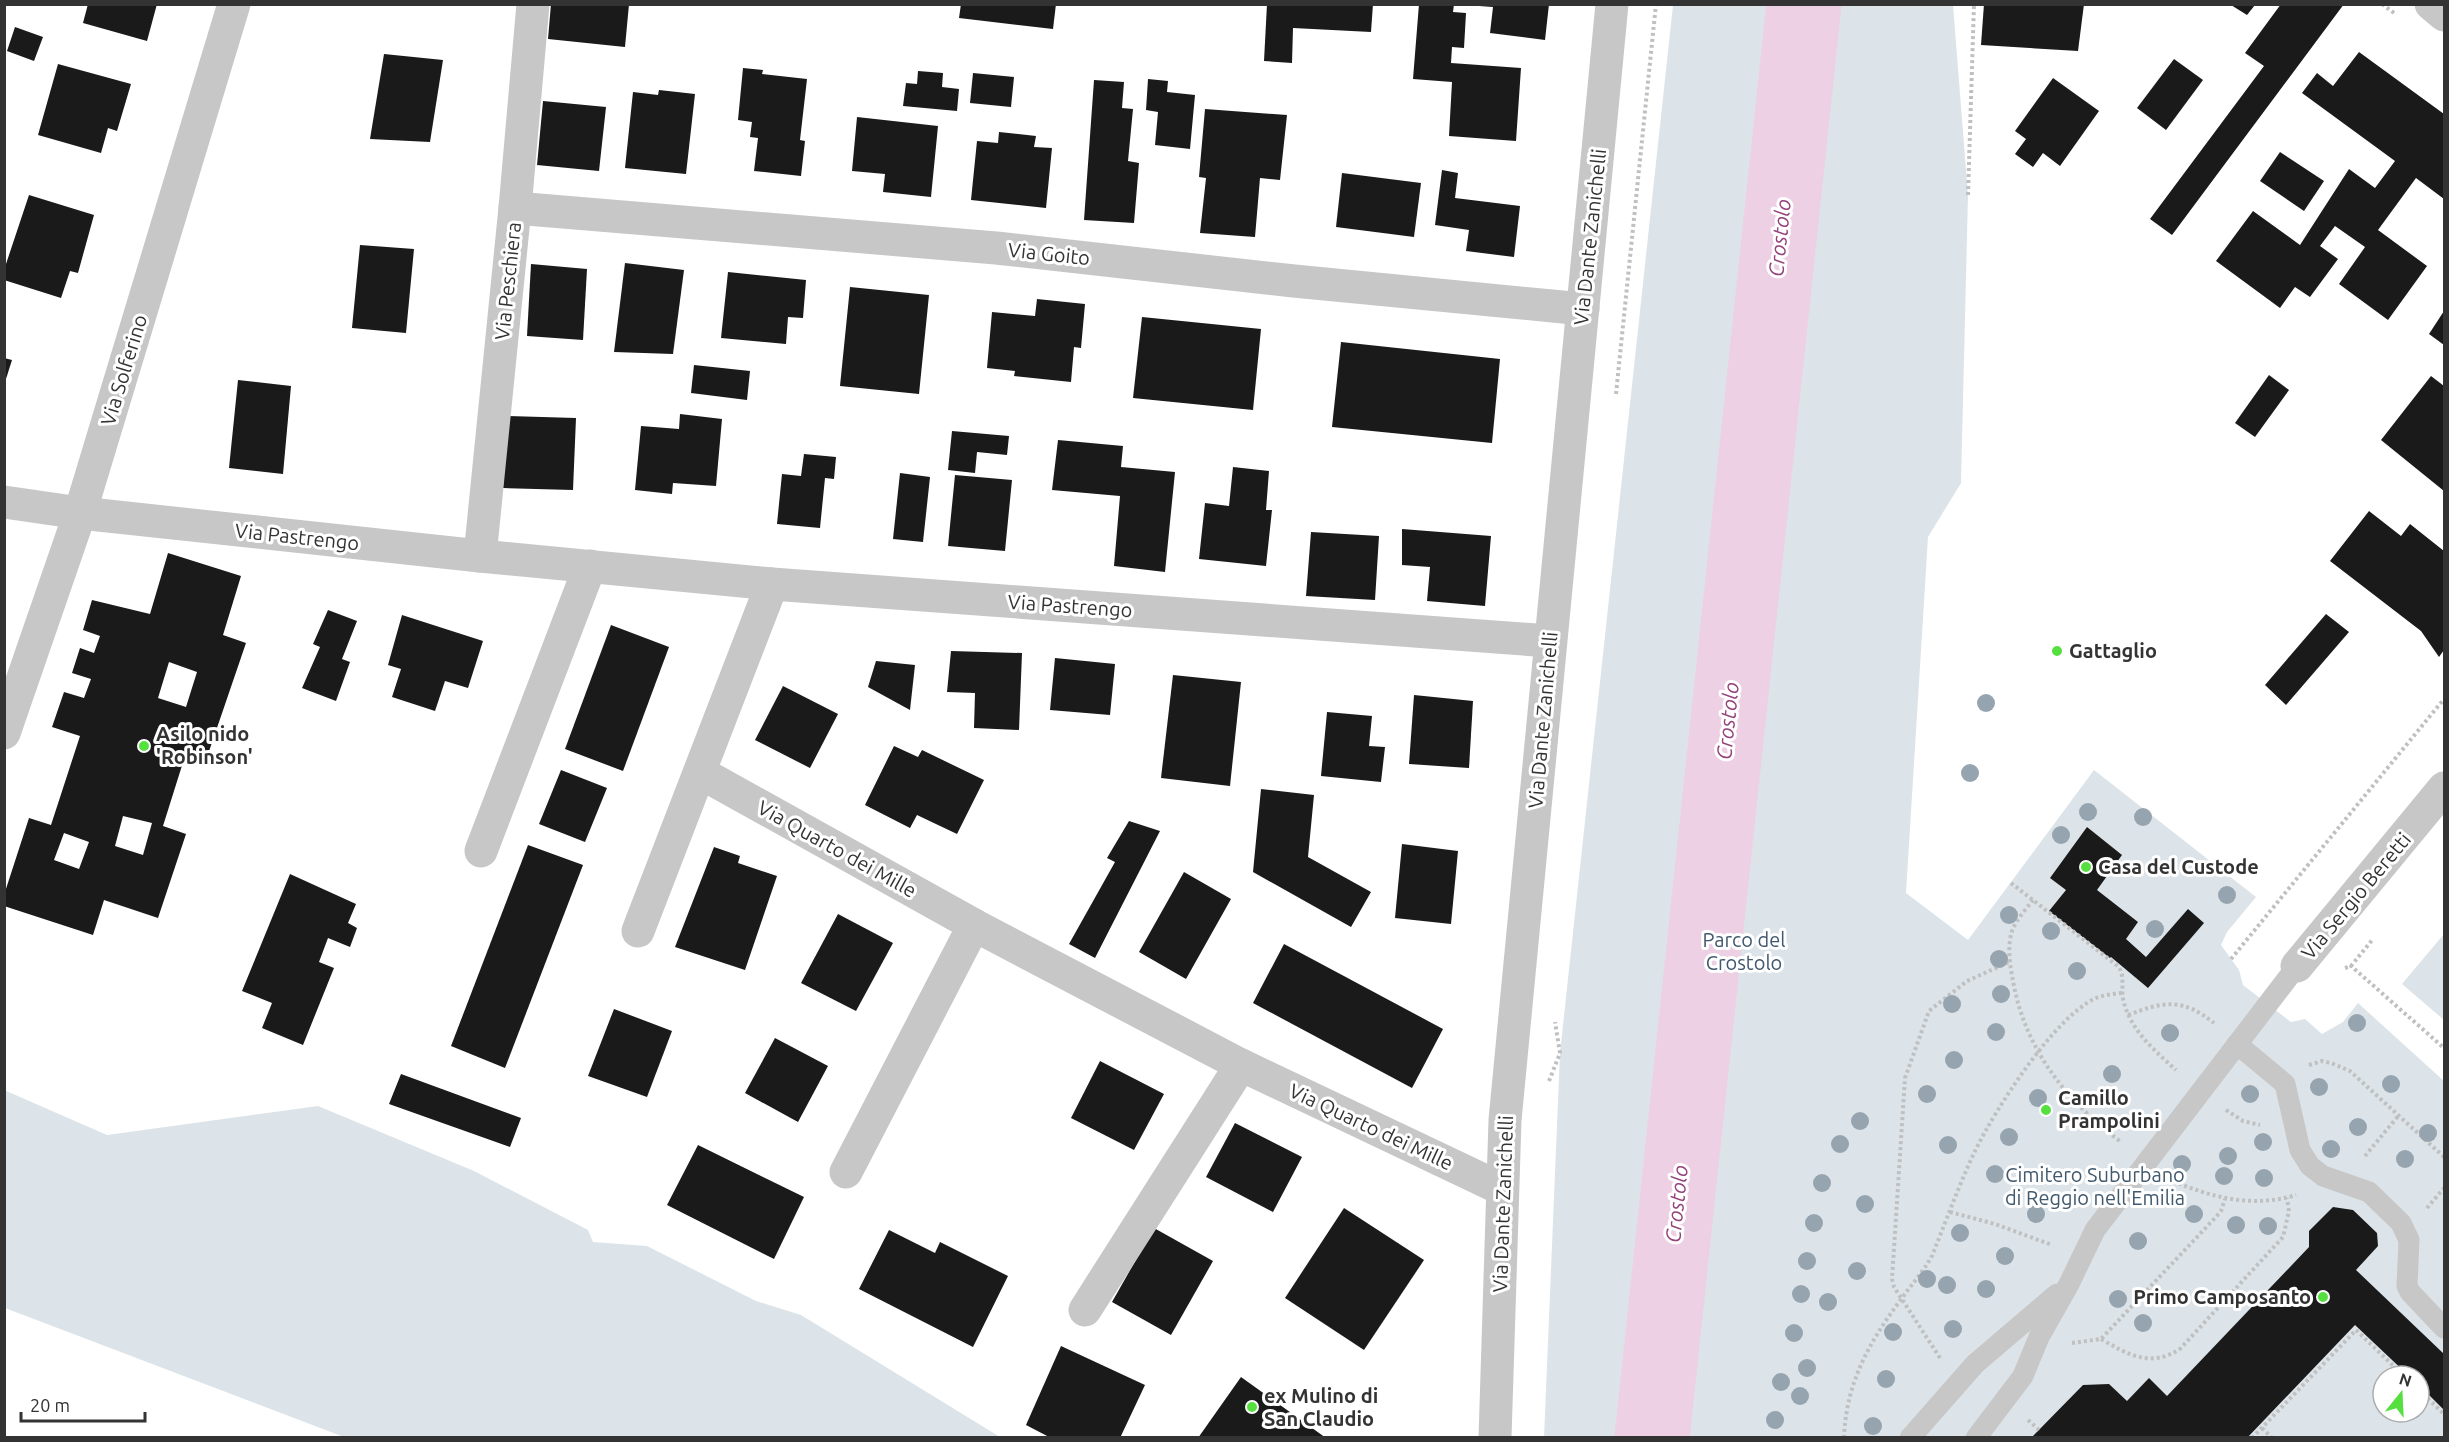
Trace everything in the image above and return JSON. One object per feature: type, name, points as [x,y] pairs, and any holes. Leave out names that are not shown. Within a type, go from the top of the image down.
[{"type":"street","name":"Via Solferino","points":[[4,733],[80,513],[234,4]]},
{"type":"street","name":"Via Peschiera","points":[[480,556],[533,4]]},
{"type":"street","name":"Via Dante Zanichelli","points":[[1495,1437],[1505,1120],[1612,4]]},
{"type":"street","points":[[2431,4],[2445,15]]},
{"type":"street","name":"Via Goito","points":[[515,208],[996,248],[1294,281],[1583,309]]},
{"type":"street","name":"Via Pastrengo","points":[[4,502],[80,513],[772,585],[1551,641]]},
{"type":"street","points":[[481,851],[590,566]]},
{"type":"street","points":[[638,931],[772,585]]},
{"type":"street","name":"Via Quarto dei Mille","points":[[701,773],[974,925],[1240,1065],[1502,1189]]},
{"type":"street","name":"Via Sergio Beretti","points":[[2297,966],[2445,788]]},
{"type":"street","points":[[846,1172],[974,925]]},
{"type":"street","points":[[1085,1310],[1240,1065]]},
{"type":"lane","name":"Via Sergio Beretti","points":[[1976,1437],[2023,1376],[2039,1337],[2069,1284],[2095,1230],[2297,966]]},
{"type":"lane","points":[[2236,1044],[2285,1084],[2300,1150],[2310,1166],[2320,1174],[2369,1192],[2401,1223],[2409,1240],[2407,1286],[2410,1292],[2445,1328]]},
{"type":"lane","points":[[1910,1437],[1975,1364],[2069,1284]]},
{"type":"path","points":[[1616,395],[1656,4]]},
{"type":"path","points":[[1968,195],[1974,4]]},
{"type":"path","points":[[2231,959],[2445,699]]},
{"type":"path","points":[[2011,883],[2119,967],[2123,974],[2122,993],[2128,1015],[2144,1041],[2201,1090],[2235,1117],[2251,1123],[2275,1125],[2294,1120]]},
{"type":"path","points":[[2033,900],[2012,931],[2009,962],[2017,1004],[2037,1054],[2074,1100],[2094,1119],[2172,1180],[2225,1199],[2257,1203],[2287,1198],[2298,1194],[2320,1174]]},
{"type":"path","points":[[1958,1383],[1923,1335],[1894,1287],[1892,1279],[1905,1078],[1929,1011],[1967,981],[2009,962]]},
{"type":"path","points":[[2371,985],[2445,1048]]},
{"type":"path","points":[[1844,1437],[1849,1394],[1855,1375],[1902,1297],[1929,1262],[1976,1150],[1994,1115],[2037,1054],[2055,1033],[2084,1006],[2101,996],[2122,993]]},
{"type":"path","points":[[2128,1015],[2156,1005],[2188,1006],[2200,1011],[2236,1044]]},
{"type":"path","points":[[1547,1088],[1560,1053],[1553,1011]]},
{"type":"path","points":[[2285,1084],[2311,1064],[2322,1061],[2350,1071],[2445,1157]]},
{"type":"path","points":[[2343,1182],[2399,1115]]},
{"type":"path","points":[[2101,1339],[2128,1354],[2151,1359],[2166,1358],[2180,1349],[2283,1237],[2289,1210],[2287,1198]]},
{"type":"path","points":[[2039,1337],[2077,1344],[2101,1339],[2214,1220],[2221,1211],[2225,1199]]},
{"type":"path","points":[[1950,1212],[1995,1224],[2081,1258]]},
{"type":"path","points":[[2252,1437],[2356,1330],[2391,1364]]},
{"type":"path","points":[[2431,1401],[2445,1414]]},
{"type":"path","points":[[2262,1428],[2272,1437]]},
{"type":"green space","points":[[1673,5],[1953,5],[1968,195],[1961,483],[1928,537],[1906,893],[1968,940],[2094,770],[2256,897],[2227,932],[2221,945],[2239,970],[2243,985],[2291,1022],[2305,1019],[2322,1034],[2343,1022],[2358,1003],[2444,1081],[2444,1437],[1544,1438],[1560,1053]]},
{"type":"green space","points":[[2444,934],[2444,1020],[2402,984]]},
{"type":"green space","points":[[4,1090],[107,1135],[318,1106],[474,1171],[588,1230],[593,1242],[647,1246],[756,1301],[801,1315],[1000,1437],[344,1437],[5,1308]]},
{"type":"building","points":[[88,4],[157,4],[147,41],[83,23]]},
{"type":"building","points":[[551,4],[629,4],[625,47],[548,39]]},
{"type":"building","points":[[961,4],[1056,4],[1053,29],[959,18]]},
{"type":"building","points":[[1267,4],[1373,4],[1371,32],[1293,28],[1292,63],[1264,61]]},
{"type":"building","points":[[1419,4],[1454,4],[1453,12],[1466,13],[1464,48],[1452,47],[1451,63],[1521,68],[1516,141],[1449,136],[1452,82],[1413,79]]},
{"type":"building","points":[[1479,4],[1549,4],[1545,40],[1490,33],[1493,7],[1479,6]]},
{"type":"building","points":[[1984,4],[2084,4],[2078,51],[1981,45]]},
{"type":"building","points":[[2281,4],[2344,4],[2172,235],[2150,219],[2264,66],[2245,53]]},
{"type":"building","points":[[2231,5],[2255,5],[2247,15]]},
{"type":"building","points":[[15,27],[43,37],[34,61],[7,51]]},
{"type":"building","points":[[2359,52],[2444,114],[2444,199],[2416,178],[2378,230],[2427,266],[2388,320],[2339,284],[2365,247],[2335,226],[2320,246],[2338,259],[2310,297],[2295,287],[2280,308],[2216,261],[2253,211],[2300,245],[2349,169],[2375,188],[2395,161],[2302,93],[2317,73],[2333,86]]},
{"type":"building","points":[[384,54],[443,60],[430,142],[370,139]]},
{"type":"building","points":[[2174,59],[2203,80],[2166,130],[2137,108]]},
{"type":"building","points":[[58,64],[131,84],[117,131],[108,128],[101,153],[38,135]]},
{"type":"building","points":[[743,68],[763,70],[762,74],[807,79],[800,140],[805,141],[801,176],[754,171],[758,138],[750,137],[752,122],[738,120]]},
{"type":"building","points":[[918,71],[943,73],[942,87],[959,89],[957,111],[903,106],[906,83],[917,84]]},
{"type":"building","points":[[973,73],[1014,77],[1011,107],[970,103]]},
{"type":"building","points":[[2053,78],[2099,111],[2060,166],[2043,153],[2033,167],[2015,154],[2026,139],[2015,131]]},
{"type":"building","points":[[1148,79],[1168,81],[1167,92],[1195,95],[1190,149],[1155,145],[1158,112],[1146,110]]},
{"type":"building","points":[[1094,80],[1124,82],[1122,108],[1133,109],[1128,161],[1139,163],[1134,223],[1084,220]]},
{"type":"building","points":[[659,90],[695,94],[686,174],[625,168],[633,92],[658,95]]},
{"type":"building","points":[[543,101],[606,107],[599,171],[537,165]]},
{"type":"building","points":[[1205,109],[1287,115],[1280,180],[1260,178],[1255,237],[1200,233],[1206,178],[1199,177]]},
{"type":"building","points":[[857,117],[938,126],[931,197],[883,192],[885,174],[852,171]]},
{"type":"building","points":[[999,132],[1036,136],[1034,147],[1052,148],[1046,208],[971,200],[977,141],[998,143]]},
{"type":"building","points":[[2280,152],[2324,181],[2304,211],[2260,181]]},
{"type":"building","points":[[1442,170],[1458,173],[1455,198],[1520,206],[1514,257],[1466,251],[1469,230],[1435,225]]},
{"type":"building","points":[[1342,173],[1421,183],[1414,237],[1336,227]]},
{"type":"building","points":[[29,195],[94,215],[78,273],[70,271],[61,298],[4,280],[4,270]]},
{"type":"building","points":[[360,245],[414,249],[406,333],[352,328]]},
{"type":"building","points":[[625,263],[684,270],[673,354],[614,352]]},
{"type":"building","points":[[531,264],[587,269],[583,340],[527,336]]},
{"type":"building","points":[[728,272],[806,280],[803,318],[788,317],[786,344],[721,338]]},
{"type":"building","points":[[850,287],[929,295],[919,394],[840,386]]},
{"type":"building","points":[[1037,299],[1085,304],[1081,348],[1074,347],[1071,382],[1014,376],[1015,371],[987,368],[992,312],[1035,316]]},
{"type":"building","points":[[2444,311],[2444,345],[2429,334]]},
{"type":"building","points":[[1142,317],[1261,329],[1253,410],[1133,398]]},
{"type":"building","points":[[1341,342],[1500,359],[1492,443],[1332,427]]},
{"type":"building","points":[[4,358],[12,360],[5,382],[4,382]]},
{"type":"building","points":[[694,365],[750,371],[747,400],[691,393]]},
{"type":"building","points":[[2269,375],[2289,390],[2255,437],[2235,423]]},
{"type":"building","points":[[2431,376],[2444,386],[2444,491],[2381,440]]},
{"type":"building","points":[[238,380],[291,386],[283,474],[229,468]]},
{"type":"building","points":[[680,414],[722,419],[716,486],[673,483],[672,494],[635,490],[641,426],[679,429]]},
{"type":"building","points":[[506,416],[576,418],[573,490],[503,488]]},
{"type":"building","points":[[952,431],[1009,436],[1007,455],[977,452],[975,473],[948,470]]},
{"type":"building","points":[[1058,440],[1123,446],[1121,467],[1175,472],[1165,572],[1114,566],[1120,496],[1052,490]]},
{"type":"building","points":[[804,454],[836,457],[834,479],[825,478],[820,528],[777,524],[782,474],[801,476]]},
{"type":"building","points":[[1233,467],[1269,471],[1266,510],[1272,510],[1266,566],[1199,559],[1205,503],[1229,506]]},
{"type":"building","points":[[900,473],[930,477],[923,542],[893,539]]},
{"type":"building","points":[[955,475],[1012,480],[1005,551],[948,546]]},
{"type":"building","points":[[2369,511],[2401,536],[2410,524],[2444,551],[2444,650],[2439,657],[2421,631],[2330,561]]},
{"type":"building","points":[[1402,529],[1491,536],[1485,606],[1427,601],[1430,567],[1402,565]]},
{"type":"building","points":[[1311,532],[1379,536],[1375,600],[1306,596]]},
{"type":"building","name":"Asilo nido 'Robinson'","points":[[168,553],[241,576],[223,635],[246,643],[205,763],[185,756],[163,826],[186,834],[158,918],[104,900],[93,935],[4,906],[4,895],[29,818],[51,825],[80,736],[52,727],[64,692],[84,698],[91,679],[72,673],[80,648],[94,653],[100,636],[83,630],[92,600],[150,614]],"holes":[[[169,662],[197,672],[186,707],[158,698]],[[123,816],[152,823],[143,855],[115,846]],[[64,833],[89,842],[79,869],[54,860]]]},
{"type":"building","points":[[328,610],[357,621],[342,659],[350,662],[336,701],[302,688],[320,647],[313,644]]},
{"type":"building","points":[[2326,614],[2349,632],[2286,705],[2265,685]]},
{"type":"building","points":[[402,615],[483,641],[468,688],[445,681],[435,711],[392,697],[401,669],[388,665]]},
{"type":"building","points":[[611,625],[669,647],[623,771],[565,749]]},
{"type":"building","points":[[951,651],[1022,653],[1019,730],[974,728],[975,693],[947,692]]},
{"type":"building","points":[[1055,658],[1115,664],[1110,715],[1050,710]]},
{"type":"building","points":[[876,661],[915,665],[910,710],[868,687]]},
{"type":"building","points":[[1173,675],[1241,682],[1230,786],[1161,778]]},
{"type":"building","points":[[783,686],[838,714],[810,768],[755,740]]},
{"type":"building","points":[[1414,695],[1473,701],[1469,768],[1409,764]]},
{"type":"building","points":[[1327,712],[1372,716],[1369,746],[1385,747],[1381,782],[1321,776]]},
{"type":"building","points":[[894,746],[918,757],[922,750],[984,780],[957,834],[917,815],[910,828],[865,805]]},
{"type":"building","points":[[561,770],[607,788],[585,842],[539,824]]},
{"type":"building","points":[[1261,789],[1314,795],[1308,857],[1371,892],[1351,927],[1253,872]]},
{"type":"building","points":[[1129,821],[1160,831],[1095,958],[1069,944],[1115,862],[1107,858]]},
{"type":"building","points":[[2087,827],[2122,855],[2097,890],[2138,922],[2126,939],[2146,957],[2188,909],[2204,923],[2148,988],[2049,911],[2066,890],[2050,878]]},
{"type":"building","points":[[1402,844],[1458,851],[1451,924],[1395,918]]},
{"type":"building","points":[[528,845],[583,865],[505,1068],[451,1046]]},
{"type":"building","points":[[714,847],[740,856],[738,863],[777,876],[745,970],[675,947]]},
{"type":"building","points":[[1184,872],[1231,899],[1186,979],[1139,952]]},
{"type":"building","points":[[290,874],[356,904],[348,923],[357,928],[350,947],[328,938],[319,962],[334,968],[303,1045],[262,1028],[272,1003],[242,991]]},
{"type":"building","points":[[838,914],[893,943],[856,1011],[801,983]]},
{"type":"building","points":[[1284,944],[1443,1029],[1412,1088],[1253,1003]]},
{"type":"building","points":[[614,1009],[672,1031],[647,1097],[588,1076]]},
{"type":"building","points":[[775,1038],[828,1066],[798,1122],[745,1093]]},
{"type":"building","points":[[1100,1061],[1164,1094],[1134,1150],[1071,1118]]},
{"type":"building","points":[[401,1074],[521,1118],[510,1147],[389,1104]]},
{"type":"building","points":[[1235,1123],[1302,1157],[1273,1212],[1206,1177]]},
{"type":"building","points":[[698,1145],[804,1197],[774,1259],[667,1205]]},
{"type":"building","name":"Primo Camposanto","points":[[2333,1207],[2353,1210],[2377,1233],[2378,1246],[2356,1270],[2444,1354],[2444,1410],[2431,1397],[2431,1364],[2396,1364],[2355,1325],[2247,1438],[2031,1438],[2083,1385],[2109,1384],[2127,1401],[2149,1378],[2167,1396],[2309,1247],[2309,1231]]},
{"type":"building","points":[[1344,1208],[1424,1260],[1364,1350],[1285,1298]]},
{"type":"building","points":[[1154,1228],[1213,1261],[1171,1335],[1112,1302]]},
{"type":"building","points":[[889,1230],[935,1253],[940,1242],[1008,1276],[973,1347],[859,1289]]},
{"type":"building","points":[[1061,1346],[1145,1385],[1120,1438],[1051,1438],[1026,1425]]},
{"type":"building","name":"ex Mulino di San Claudio","points":[[1241,1377],[1326,1438],[1198,1438]]},
{"type":"waterway","name":"Crostolo","points":[[1652,1438],[1804,4]]},
{"type":"place","name":"Gattaglio","points":[[2057,651]]},
{"type":"place","name":"Asilo nido 'Robinson'","points":[[144,746]]},
{"type":"place","name":"Casa del Custode","points":[[2086,867]]},
{"type":"place","name":"Camillo Prampolini","points":[[2046,1110]]},
{"type":"place","name":"Primo Camposanto","points":[[2323,1297]]},
{"type":"place","name":"ex Mulino di San Claudio","points":[[1252,1407]]},
{"type":"park label","name":"Parco del Crostolo","points":[[1744,952]]},
{"type":"park label","name":"Cimitero Suburbano di Reggio nell'Emilia","points":[[2095,1186]]}]
